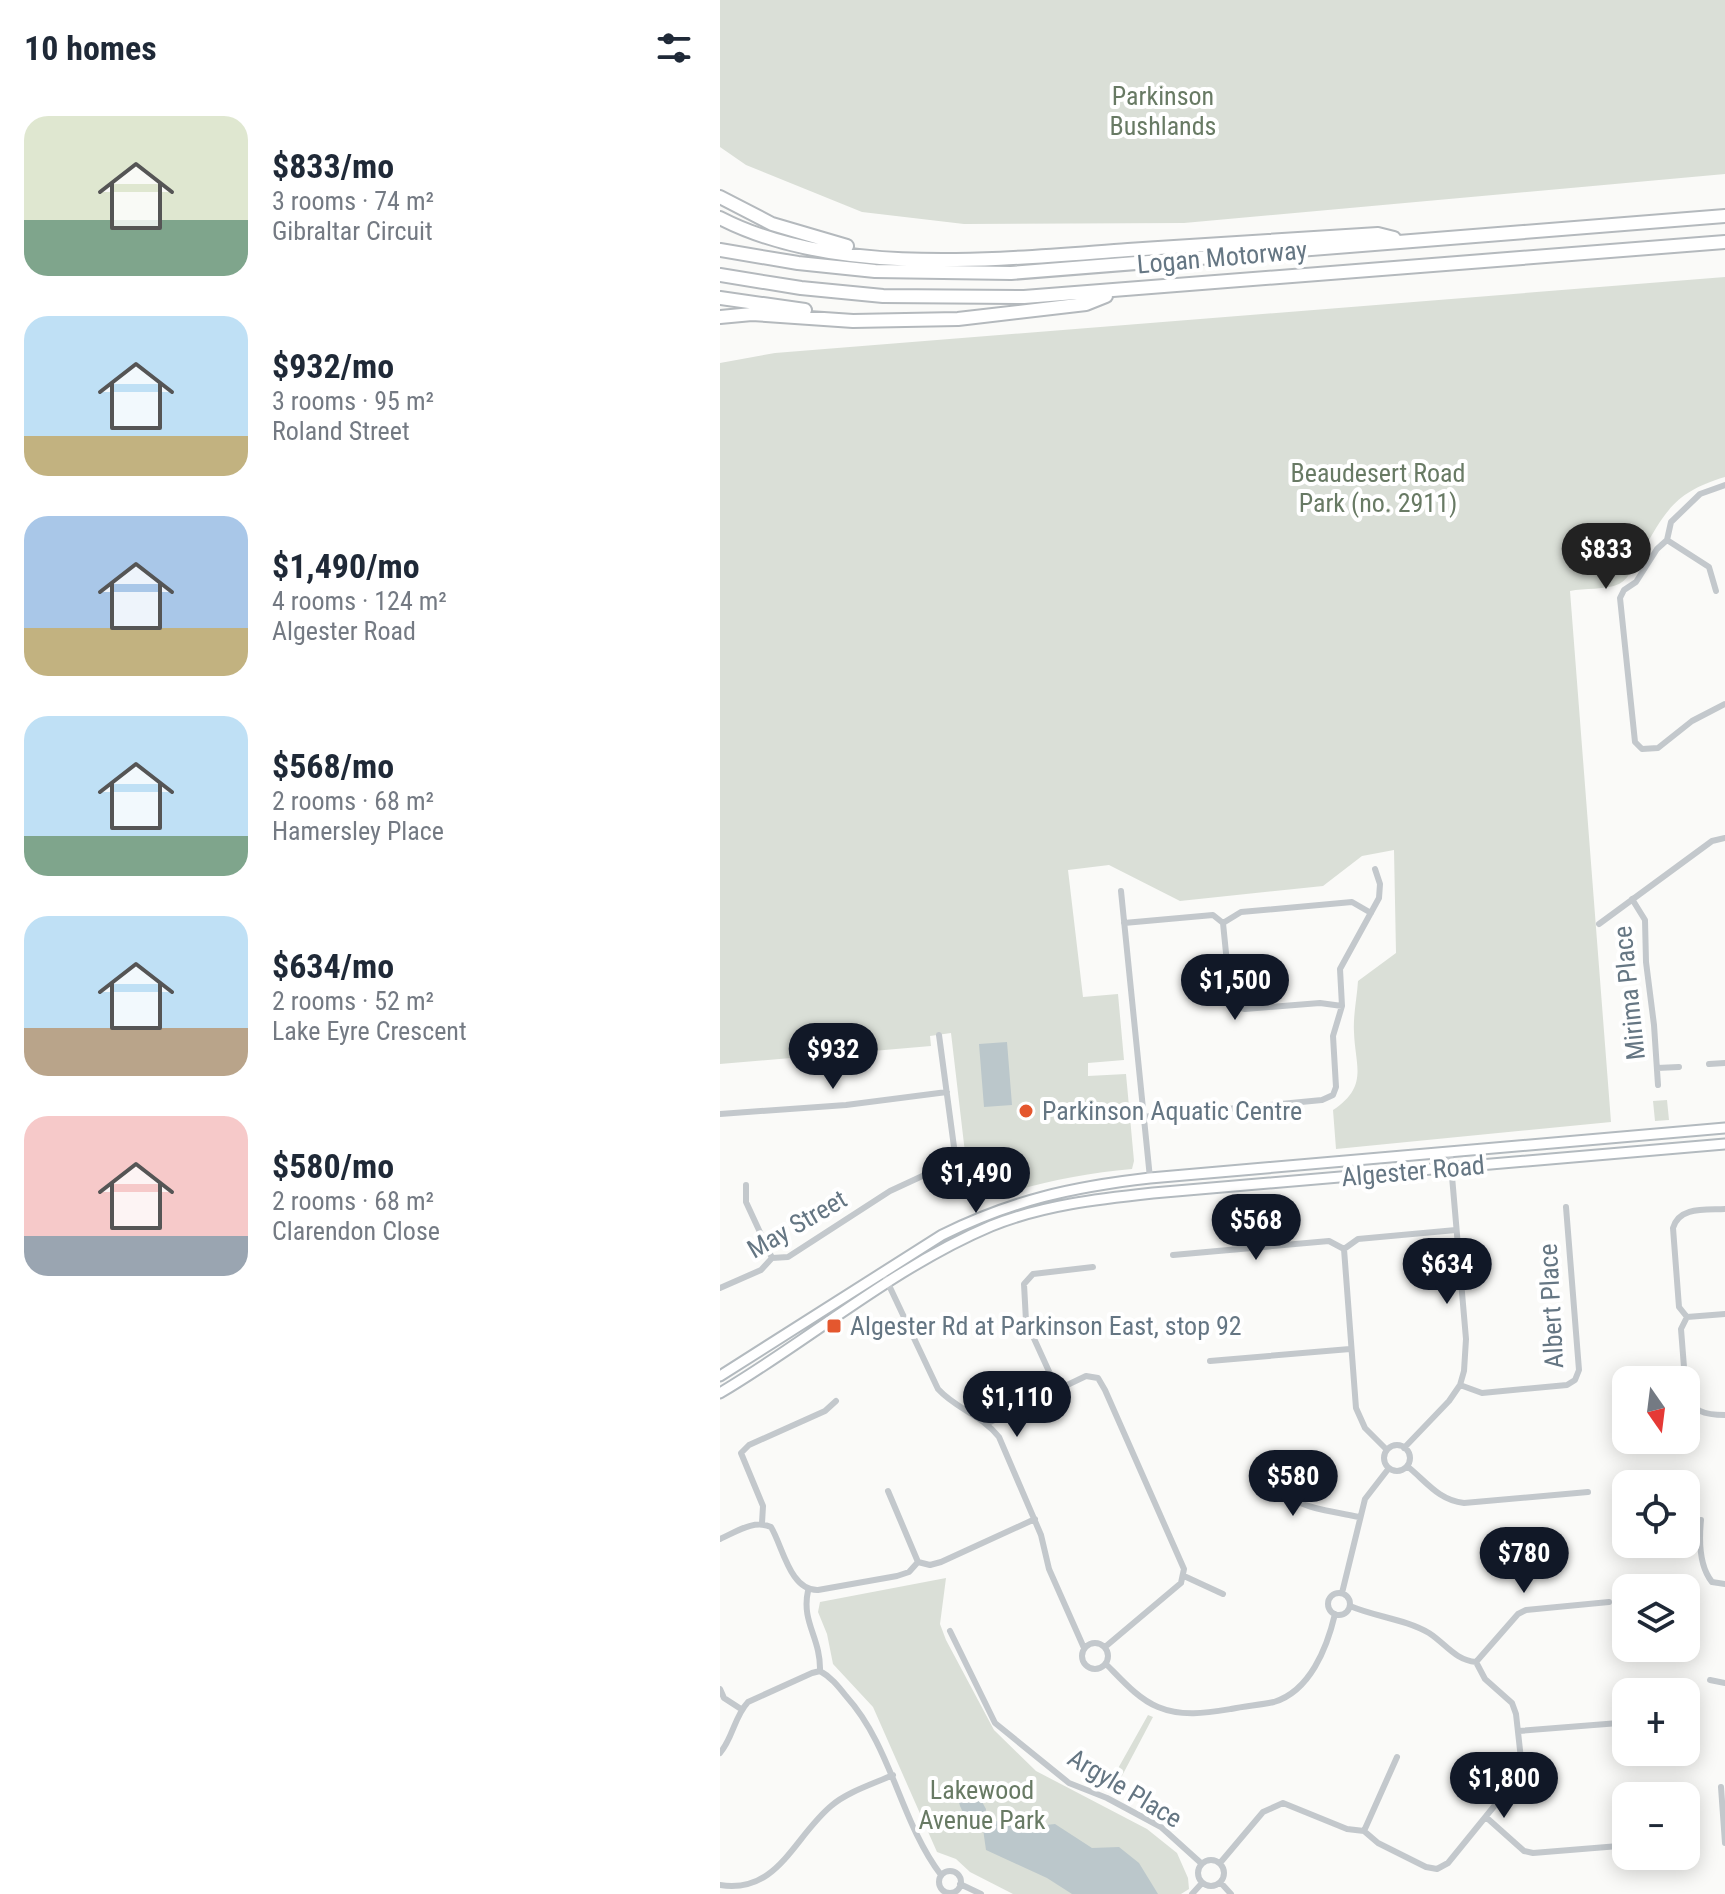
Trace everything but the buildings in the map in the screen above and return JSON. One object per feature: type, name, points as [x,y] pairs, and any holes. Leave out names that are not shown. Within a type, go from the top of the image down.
[{"type":"highway","points":[[720,197],[752,215],[794,232],[836,244],[882,251],[892,257]]},
{"type":"highway","name":"Logan Motorway","points":[[720,250],[837,267],[964,274],[1054,271],[1725,216]]},
{"type":"highway","points":[[720,218],[755,234],[792,245],[892,257],[1037,257],[1378,234],[1409,241]]},
{"type":"highway","name":"Logan Motorway","points":[[720,275],[801,288],[928,298],[1024,297],[1725,242]]},
{"type":"highway","points":[[720,298],[867,319],[958,319],[1086,304],[1124,290]]},
{"type":"highway","points":[[720,317],[752,314],[853,321],[867,319]]},
{"type":"main road","name":"Algester Road","points":[[720,1376],[942,1235],[1007,1206],[1054,1193],[1150,1178],[1725,1128]]},
{"type":"main road","name":"Algester Road","points":[[720,1393],[961,1240],[1022,1215],[1092,1199],[1725,1144]]},
{"type":"main road","points":[[1150,1178],[1153,1193]]},
{"type":"street","points":[[1725,485],[1700,494],[1671,522],[1667,540],[1620,598],[1635,742],[1644,751],[1658,748],[1692,721],[1725,704]]},
{"type":"street","points":[[1667,540],[1709,567],[1716,591]]},
{"type":"street","points":[[1599,924],[1712,841],[1725,838]]},
{"type":"street","points":[[1142,1117],[1329,1098],[1333,1095],[1336,1087],[1333,1036],[1342,1006],[1340,969],[1379,898],[1380,884],[1375,869]]},
{"type":"street","points":[[1121,891],[1150,1178]]},
{"type":"street","name":"Mirima Place","points":[[1632,899],[1645,920],[1658,1085]]},
{"type":"street","points":[[1223,923],[1241,912],[1352,902],[1371,913]]},
{"type":"street","points":[[1124,923],[1213,915],[1223,923],[1230,993],[1237,1007],[1320,1003],[1342,1006]]},
{"type":"street","name":"May Street","points":[[720,1288],[761,1270],[772,1258],[788,1257],[890,1191],[944,1166],[953,1157],[939,1035]]},
{"type":"street","points":[[1709,1064],[1725,1063]]},
{"type":"street","points":[[1657,1068],[1679,1067]]},
{"type":"street","points":[[720,1114],[846,1105],[947,1092]]},
{"type":"street","points":[[1404,1448],[1449,1401],[1460,1385],[1464,1371],[1466,1339],[1450,1153]]},
{"type":"street","points":[[746,1185],[746,1202],[772,1258]]},
{"type":"street","name":"Albert Place","points":[[1460,1385],[1482,1393],[1567,1385],[1575,1380],[1579,1370],[1566,1207]]},
{"type":"street","points":[[1687,1317],[1679,1307],[1673,1228],[1675,1218],[1689,1212],[1725,1209]]},
{"type":"street","points":[[1344,1249],[1358,1239],[1456,1230]]},
{"type":"street","points":[[1173,1255],[1329,1241],[1344,1249]]},
{"type":"street","points":[[1344,1249],[1356,1408],[1359,1419],[1387,1450]]},
{"type":"street","points":[[1057,1389],[1026,1321],[1024,1284],[1033,1274],[1093,1267]]},
{"type":"street","points":[[882,1273],[938,1389],[946,1398],[988,1423],[999,1437],[1035,1519],[1049,1569],[1084,1648],[1082,1656],[1089,1667],[1098,1669],[1106,1664],[1109,1655],[1105,1647],[1096,1642],[1084,1648]]},
{"type":"street","points":[[1687,1317],[1725,1314]]},
{"type":"street","points":[[1684,1366],[1681,1329],[1687,1317]]},
{"type":"street","points":[[1210,1361],[1350,1349]]},
{"type":"street","points":[[988,1423],[1086,1376],[1098,1378],[1178,1555],[1184,1576],[1181,1583],[1105,1647]]},
{"type":"street","points":[[762,1523],[763,1506],[741,1453],[825,1411],[836,1401]]},
{"type":"street","points":[[1700,1411],[1725,1415]]},
{"type":"street","points":[[1393,1446],[1404,1448],[1409,1459],[1407,1466],[1400,1471],[1389,1468],[1384,1458],[1387,1450],[1393,1446]]},
{"type":"street","points":[[1258,1466],[1271,1486],[1299,1504],[1359,1517]]},
{"type":"street","points":[[1407,1466],[1450,1501],[1464,1503],[1588,1492]]},
{"type":"street","points":[[1342,1593],[1365,1499],[1389,1468]]},
{"type":"street","points":[[888,1491],[918,1562]]},
{"type":"street","points":[[918,1562],[930,1565],[941,1562],[1035,1519]]},
{"type":"street","points":[[1701,1520],[1699,1537],[1707,1576],[1712,1582],[1725,1584]]},
{"type":"street","points":[[720,1539],[762,1523],[771,1527],[798,1584],[808,1591],[897,1576],[909,1572],[918,1562]]},
{"type":"street","points":[[1184,1576],[1223,1594]]},
{"type":"street","points":[[808,1591],[805,1613],[818,1641],[820,1671]]},
{"type":"street","points":[[1342,1593],[1348,1597],[1350,1606],[1344,1614],[1335,1614],[1329,1609],[1328,1601],[1342,1593]]},
{"type":"street","points":[[1476,1662],[1518,1614],[1526,1610],[1609,1602]]},
{"type":"street","points":[[1350,1606],[1412,1625],[1430,1634],[1457,1657],[1476,1662]]},
{"type":"street","points":[[1106,1664],[1133,1690],[1156,1706],[1174,1712],[1204,1714],[1274,1701],[1292,1694],[1304,1683],[1315,1667],[1335,1614]]},
{"type":"street","name":"Argyle Place","points":[[950,1631],[995,1723],[1069,1783],[1107,1798],[1161,1827],[1202,1864]]},
{"type":"street","points":[[1220,1863],[1263,1812],[1283,1803],[1347,1829],[1364,1831],[1378,1843],[1426,1867],[1437,1869],[1448,1863],[1487,1818],[1519,1771],[1519,1731],[1512,1703],[1485,1679],[1476,1662]]},
{"type":"street","points":[[720,1753],[728,1744],[741,1709],[748,1702],[820,1671]]},
{"type":"street","points":[[820,1671],[829,1676],[864,1716],[915,1828],[941,1875]]},
{"type":"street","points":[[1710,1680],[1725,1683]]},
{"type":"street","points":[[720,1689],[724,1698],[741,1709]]},
{"type":"street","points":[[1519,1731],[1612,1724]]},
{"type":"street","points":[[1364,1831],[1397,1757]]},
{"type":"street","points":[[720,1885],[745,1886],[770,1874],[829,1807],[893,1775]]},
{"type":"street","points":[[1721,1787],[1725,1843]]},
{"type":"street","points":[[1487,1818],[1524,1851],[1533,1853],[1612,1847]]},
{"type":"street","points":[[1213,1860],[1220,1863],[1224,1870],[1221,1883],[1209,1887],[1202,1883],[1198,1875],[1202,1864],[1213,1860]]},
{"type":"street","points":[[947,1871],[959,1877],[960,1884],[956,1890],[950,1892],[941,1888],[941,1875],[947,1871]]},
{"type":"street","points":[[1192,1894],[1202,1883]]},
{"type":"street","points":[[1221,1883],[1231,1894]]},
{"type":"street","points":[[960,1884],[981,1894]]},
{"type":"street","points":[[931,1894],[941,1888]]},
{"type":"green space","name":"Parkinson Bushlands","points":[[720,0],[1725,0],[1725,174],[1184,223],[964,224],[862,212],[746,165],[720,147]]},
{"type":"green space","name":"Beaudesert Road Park (no. 2911)","points":[[1725,277],[1725,477],[1694,489],[1665,514],[1632,570],[1619,584],[1570,591],[1611,1122],[1336,1149],[1333,1110],[1356,1084],[1354,1026],[1358,981],[1396,953],[1394,850],[1362,856],[1323,886],[1180,901],[1109,865],[1068,870],[1083,997],[1118,994],[1124,1060],[1088,1063],[1088,1076],[1126,1074],[1134,1161],[1132,1169],[1050,1182],[971,1204],[951,1033],[930,1036],[931,1046],[720,1064],[720,363],[775,353]]},
{"type":"green space","points":[[1667,1100],[1669,1120],[1655,1121],[1653,1101]]},
{"type":"green space","name":"Lakewood Avenue Park","points":[[946,1578],[940,1624],[994,1730],[1036,1771],[1147,1829],[1177,1853],[1188,1878],[1189,1889],[1181,1894],[1013,1894],[970,1872],[956,1859],[937,1852],[873,1707],[833,1664],[827,1634],[818,1612],[820,1602]]},
{"type":"green space","points":[[1148,1715],[1153,1717],[1114,1791],[1107,1788]]},
{"type":"shaded area","points":[[1007,1042],[1012,1105],[984,1107],[979,1044]]},
{"type":"shaded area","points":[[969,1795],[981,1800],[986,1809],[985,1819],[1027,1827],[1055,1824],[1092,1848],[1119,1847],[1139,1863],[1158,1894],[1072,1894],[1047,1878],[986,1850],[982,1822],[966,1815],[959,1804],[958,1798]]},
{"type":"place","name":"Parkinson Aquatic Centre","points":[[1026,1111]]},
{"type":"place","name":"Algester Rd at Parkinson East, stop 92","points":[[834,1326]]}]
